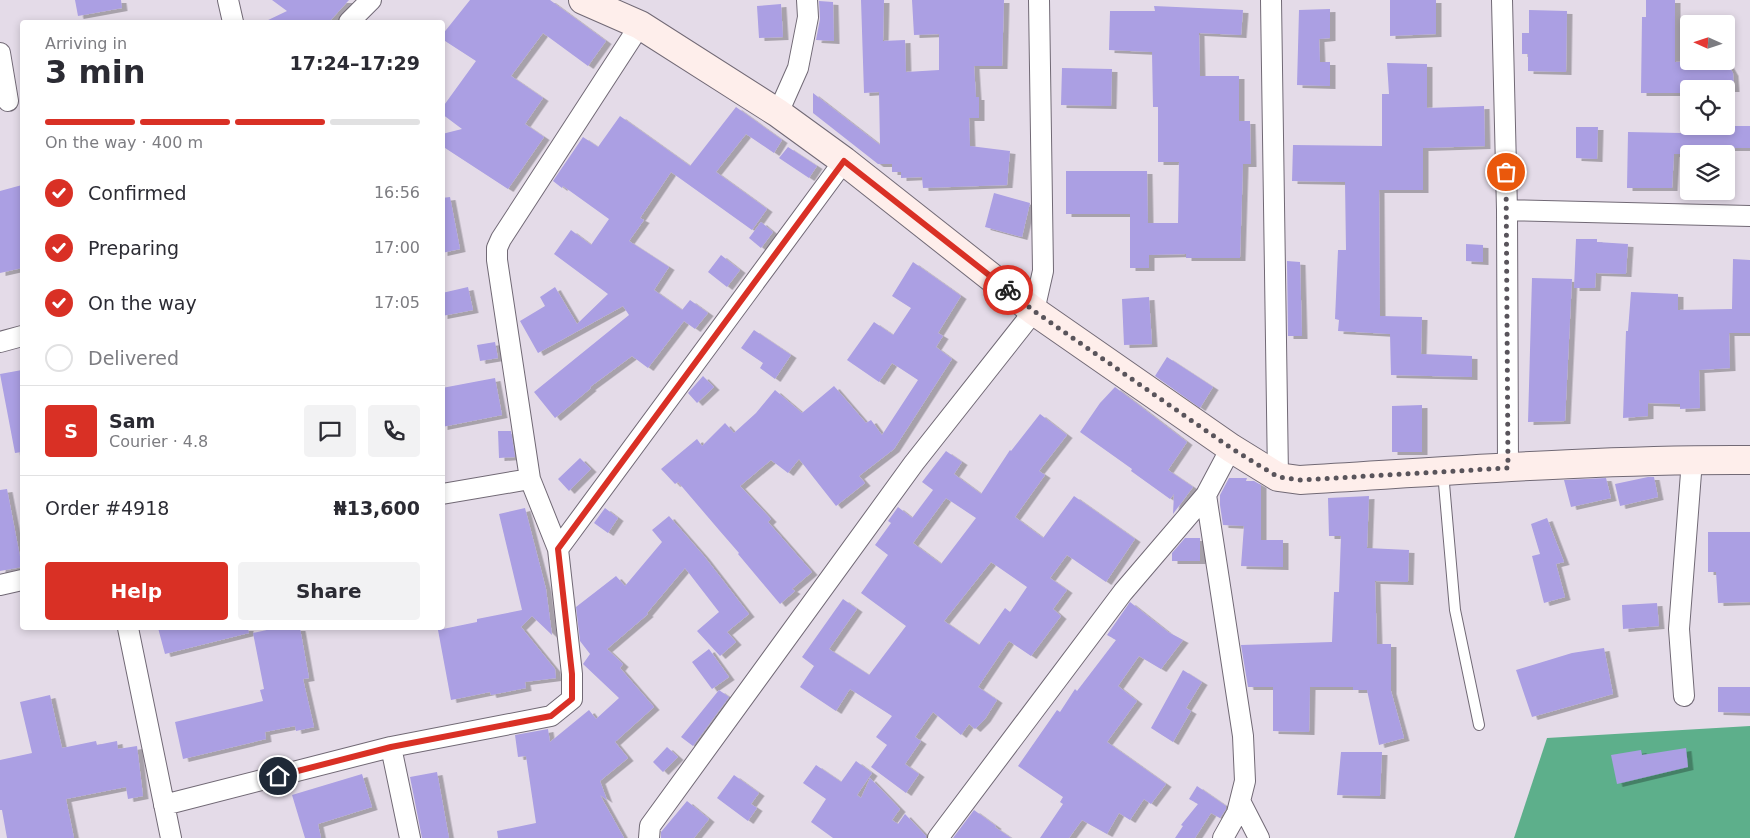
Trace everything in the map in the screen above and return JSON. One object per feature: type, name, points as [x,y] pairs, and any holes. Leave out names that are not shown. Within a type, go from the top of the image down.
[{"type":"street","points":[[228,0],[232,20]]},
{"type":"street","points":[[351,20],[371,0]]},
{"type":"street","points":[[583,0],[640,25],[778,113],[844,161],[1034,311],[1231,448],[1278,477],[1300,480],[1508,468],[1692,460],[1750,460]]},
{"type":"street","points":[[778,113],[798,68],[808,17],[807,0]]},
{"type":"street","points":[[649,838],[650,826],[908,471],[1034,311],[1043,271],[1039,0]]},
{"type":"street","points":[[1271,0],[1278,477]]},
{"type":"street","points":[[1502,0],[1507,210],[1508,468]]},
{"type":"street","points":[[164,805],[391,747],[551,716],[572,699],[572,674],[558,549],[530,479],[497,260],[497,248],[640,25]]},
{"type":"street","points":[[0,53],[10,101]]},
{"type":"street","points":[[558,549],[844,161]]},
{"type":"street","points":[[1507,210],[1750,216]]},
{"type":"street","points":[[0,342],[20,336]]},
{"type":"street","points":[[938,838],[1123,592],[1206,495],[1231,448]]},
{"type":"street","points":[[1684,696],[1679,628],[1692,460]]},
{"type":"street","points":[[445,493],[530,479]]},
{"type":"street","points":[[1206,495],[1243,736],[1245,781],[1237,813],[1223,838]]},
{"type":"street","points":[[0,584],[20,580]]},
{"type":"street","points":[[128,630],[171,838]]},
{"type":"street","points":[[391,747],[410,838]]},
{"type":"street","points":[[1240,801],[1260,838]]},
{"type":"lane","points":[[1443,472],[1455,610],[1479,725]]},
{"type":"green space","points":[[1750,726],[1750,838],[1514,838],[1547,738]]},
{"type":"building","points":[[75,0],[121,0],[122,8],[78,16]]},
{"type":"building","points":[[272,0],[349,0],[331,20],[268,20],[287,11]]},
{"type":"building","points":[[470,0],[550,0],[606,41],[588,66],[543,33],[511,76],[543,98],[525,124],[544,137],[508,189],[445,148],[445,133],[462,129],[445,116],[445,104],[476,61],[445,41],[445,31]]},
{"type":"building","points":[[861,0],[884,0],[883,41],[905,40],[906,72],[939,70],[939,34],[914,35],[912,0],[1004,0],[1002,66],[974,66],[976,97],[979,97],[979,118],[969,118],[970,146],[1010,151],[1007,185],[923,188],[922,177],[901,178],[901,172],[892,172],[892,164],[878,164],[813,113],[813,93],[880,145],[879,92],[864,93]]},
{"type":"building","points":[[1390,0],[1436,0],[1436,34],[1390,36]]},
{"type":"building","points":[[1646,0],[1675,0],[1675,62],[1680,62],[1680,70],[1731,70],[1733,80],[1680,80],[1680,93],[1641,93],[1642,17],[1646,17]]},
{"type":"building","points":[[819,1],[833,2],[834,41],[816,40],[820,19]]},
{"type":"building","points":[[781,4],[783,37],[759,38],[757,6]]},
{"type":"building","points":[[1154,6],[1243,10],[1241,35],[1199,33],[1200,76],[1239,76],[1239,121],[1250,121],[1251,164],[1243,164],[1240,258],[1186,258],[1186,254],[1149,255],[1149,268],[1130,268],[1130,214],[1066,214],[1066,171],[1147,171],[1148,223],[1178,223],[1179,162],[1158,162],[1158,107],[1153,107],[1152,52],[1109,50],[1110,11],[1155,11]]},
{"type":"building","points":[[1330,9],[1330,38],[1319,39],[1320,62],[1330,62],[1330,86],[1297,85],[1299,10]]},
{"type":"building","points":[[1529,10],[1567,11],[1566,72],[1528,71],[1528,54],[1522,54],[1522,33],[1529,33]]},
{"type":"building","points":[[1387,63],[1427,64],[1427,108],[1484,106],[1485,146],[1423,148],[1423,190],[1379,190],[1380,316],[1422,317],[1421,354],[1472,356],[1472,377],[1391,375],[1390,334],[1338,331],[1339,320],[1335,319],[1338,250],[1346,250],[1345,182],[1292,181],[1293,145],[1382,146],[1382,94],[1389,94]]},
{"type":"building","points":[[1062,68],[1112,69],[1111,106],[1061,105]]},
{"type":"building","points":[[736,107],[782,140],[774,153],[746,134],[716,172],[767,209],[752,230],[671,172],[640,218],[644,220],[629,241],[669,267],[654,290],[682,310],[690,300],[708,313],[695,329],[684,321],[648,368],[632,356],[590,387],[555,418],[534,392],[629,315],[623,306],[538,353],[520,321],[545,306],[540,297],[555,287],[577,324],[608,294],[554,254],[571,230],[591,245],[609,219],[553,181],[583,137],[598,147],[620,116],[690,166]]},
{"type":"building","points":[[1735,126],[1750,126],[1750,148],[1735,148],[1735,145],[1680,145],[1680,154],[1674,154],[1672,188],[1627,188],[1628,132],[1680,133],[1680,135],[1735,135]]},
{"type":"building","points":[[1576,127],[1598,127],[1597,159],[1576,158]]},
{"type":"building","points":[[788,147],[817,166],[809,178],[779,158]]},
{"type":"building","points":[[20,186],[20,268],[0,273],[0,191]]},
{"type":"building","points":[[994,193],[1030,203],[1022,237],[985,227]]},
{"type":"building","points":[[450,197],[460,249],[445,252],[445,198]]},
{"type":"building","points":[[761,222],[773,232],[761,248],[749,238]]},
{"type":"building","points":[[1576,239],[1597,239],[1597,242],[1628,244],[1626,274],[1596,273],[1595,288],[1574,288]]},
{"type":"building","points":[[1466,244],[1483,245],[1483,262],[1466,261]]},
{"type":"building","points":[[721,255],[740,270],[727,287],[708,272]]},
{"type":"building","points":[[1733,259],[1750,260],[1750,333],[1729,333],[1730,368],[1699,370],[1700,408],[1680,409],[1680,404],[1648,403],[1648,416],[1623,418],[1626,331],[1628,331],[1631,292],[1678,294],[1678,310],[1732,309]]},
{"type":"building","points":[[1287,261],[1300,262],[1302,336],[1288,336]]},
{"type":"building","points":[[913,262],[961,296],[938,333],[943,336],[936,347],[952,359],[894,449],[859,476],[865,483],[836,506],[799,459],[788,473],[771,460],[740,486],[771,519],[768,522],[812,572],[792,589],[795,591],[780,604],[678,482],[675,484],[661,469],[697,439],[702,446],[725,423],[734,433],[756,413],[775,390],[802,413],[834,386],[866,423],[871,420],[882,435],[918,380],[892,363],[879,382],[847,360],[874,322],[893,335],[911,308],[892,296]]},
{"type":"building","points":[[1532,278],[1572,279],[1565,421],[1528,422]]},
{"type":"building","points":[[468,287],[473,310],[445,315],[445,292]]},
{"type":"building","points":[[1149,297],[1152,344],[1124,345],[1122,299]]},
{"type":"building","points":[[754,330],[791,355],[775,379],[760,368],[763,363],[741,348]]},
{"type":"building","points":[[495,342],[498,358],[480,361],[477,345]]},
{"type":"building","points":[[1167,357],[1213,387],[1200,408],[1155,376]]},
{"type":"building","points":[[20,370],[20,452],[15,453],[0,374]]},
{"type":"building","points":[[703,376],[714,387],[697,403],[688,393]]},
{"type":"building","points":[[495,378],[502,415],[445,426],[445,387]]},
{"type":"building","points":[[1115,387],[1187,442],[1168,470],[1193,487],[1173,514],[1174,494],[1170,499],[1080,432],[1100,403]]},
{"type":"building","points":[[1422,405],[1422,452],[1392,452],[1392,406]]},
{"type":"building","points":[[1040,414],[1067,435],[1039,471],[1045,475],[1015,517],[1043,538],[1074,496],[1135,539],[1106,582],[1067,555],[1050,578],[1067,590],[1053,609],[1061,616],[1031,656],[1009,641],[978,687],[997,700],[985,719],[975,729],[969,724],[961,735],[933,712],[915,737],[921,741],[905,764],[919,774],[906,793],[871,767],[887,745],[876,737],[892,716],[850,689],[836,711],[800,687],[814,666],[802,657],[843,599],[857,609],[829,649],[869,675],[906,626],[861,593],[888,555],[875,545],[891,523],[888,521],[898,507],[912,518],[933,490],[922,482],[946,451],[962,462],[954,474],[981,494]],"holes":[[[946,498],[976,518],[941,564],[913,543]],[[991,562],[1027,587],[1010,612],[1005,608],[979,645],[944,621]]]},
{"type":"building","points":[[498,431],[511,431],[515,457],[499,458]]},
{"type":"building","points":[[580,458],[591,469],[569,491],[558,479]]},
{"type":"building","points":[[1654,477],[1658,497],[1620,506],[1615,484]]},
{"type":"building","points":[[1229,478],[1247,478],[1246,481],[1254,481],[1261,485],[1261,540],[1283,540],[1283,567],[1241,566],[1244,526],[1223,525],[1220,505],[1220,495]]},
{"type":"building","points":[[1606,478],[1611,498],[1571,507],[1564,480]]},
{"type":"building","points":[[7,489],[20,557],[20,567],[0,571],[0,490]]},
{"type":"building","points":[[1369,496],[1367,548],[1409,550],[1408,582],[1375,581],[1377,644],[1391,644],[1391,691],[1404,738],[1379,745],[1367,690],[1353,690],[1353,687],[1310,687],[1309,732],[1273,731],[1273,687],[1248,687],[1241,645],[1332,642],[1334,592],[1339,592],[1341,536],[1329,536],[1328,498]]},
{"type":"building","points":[[525,508],[546,589],[552,635],[532,616],[521,627],[555,669],[556,678],[525,682],[526,688],[491,695],[490,692],[451,700],[438,630],[477,622],[477,619],[522,610],[499,514]]},
{"type":"building","points":[[605,508],[618,518],[608,533],[594,523]]},
{"type":"building","points":[[669,516],[704,556],[749,614],[727,632],[736,642],[720,656],[697,631],[719,612],[685,568],[648,614],[607,649],[623,664],[620,668],[654,707],[615,742],[628,758],[600,781],[607,800],[600,795],[624,838],[498,838],[497,831],[536,823],[526,756],[518,757],[515,735],[548,729],[550,742],[589,710],[596,719],[619,698],[583,664],[590,654],[580,641],[576,607],[616,576],[625,586],[662,542],[652,530]]},
{"type":"building","points":[[1547,518],[1564,562],[1556,564],[1565,597],[1544,603],[1532,556],[1540,554],[1531,524]]},
{"type":"building","points":[[1708,532],[1750,532],[1750,602],[1718,603],[1716,572],[1708,572]]},
{"type":"building","points":[[1185,538],[1200,538],[1200,561],[1172,561],[1172,553]]},
{"type":"building","points":[[1130,602],[1168,632],[1183,640],[1161,669],[1139,656],[1118,686],[1137,701],[1107,742],[1166,784],[1151,804],[1144,799],[1130,820],[1119,813],[1107,834],[1082,820],[1069,838],[1040,838],[1063,804],[1060,802],[1063,797],[1018,766],[1057,710],[1060,712],[1075,689],[1077,691],[1116,640],[1107,635]]},
{"type":"building","points":[[1657,603],[1659,626],[1623,629],[1622,605]]},
{"type":"building","points":[[159,630],[248,630],[249,633],[165,654]]},
{"type":"building","points":[[267,630],[300,630],[309,678],[303,679],[314,727],[296,731],[295,726],[265,732],[266,739],[183,759],[175,722],[263,701],[260,690],[264,689],[253,633]]},
{"type":"building","points":[[1604,648],[1613,694],[1532,717],[1516,670],[1572,653]]},
{"type":"building","points":[[709,649],[729,677],[712,689],[692,662]]},
{"type":"building","points":[[1183,670],[1202,682],[1186,708],[1191,711],[1173,742],[1151,728]]},
{"type":"building","points":[[1718,687],[1750,687],[1750,713],[1718,712]]},
{"type":"building","points":[[719,690],[729,697],[693,746],[681,737]]},
{"type":"building","points":[[50,695],[62,748],[96,741],[97,745],[117,741],[118,749],[137,746],[143,796],[128,799],[126,787],[66,799],[74,838],[7,838],[2,810],[0,810],[0,760],[32,753],[20,702]]},
{"type":"building","points":[[667,747],[678,757],[663,772],[653,762]]},
{"type":"building","points":[[1686,748],[1688,767],[1617,784],[1611,755],[1641,750],[1642,755]]},
{"type":"building","points":[[1341,752],[1382,752],[1380,796],[1337,795]]},
{"type":"building","points":[[856,761],[872,773],[857,795],[861,798],[870,778],[900,809],[892,820],[898,824],[905,814],[926,838],[833,838],[811,822],[826,799],[803,783],[816,765],[841,782]]},
{"type":"building","points":[[437,772],[449,838],[422,838],[410,777]]},
{"type":"building","points":[[362,774],[372,807],[318,824],[321,838],[305,838],[292,795]]},
{"type":"building","points":[[734,775],[759,793],[751,804],[757,808],[748,821],[717,798]]},
{"type":"building","points":[[1197,786],[1226,806],[1226,809],[1220,818],[1211,813],[1195,838],[1175,838],[1183,826],[1181,825],[1198,804],[1189,799]]},
{"type":"building","points":[[687,801],[709,819],[694,838],[661,838],[661,832]]},
{"type":"building","points":[[974,810],[995,827],[1011,838],[953,838]]},
{"type":"way so far","points":[[1008,290],[1034,311],[1231,448],[1278,477],[1300,480],[1508,468],[1506,172]]},
{"type":"route","points":[[278,776],[391,747],[551,716],[572,699],[572,674],[558,549],[844,161],[1008,290]]}]
